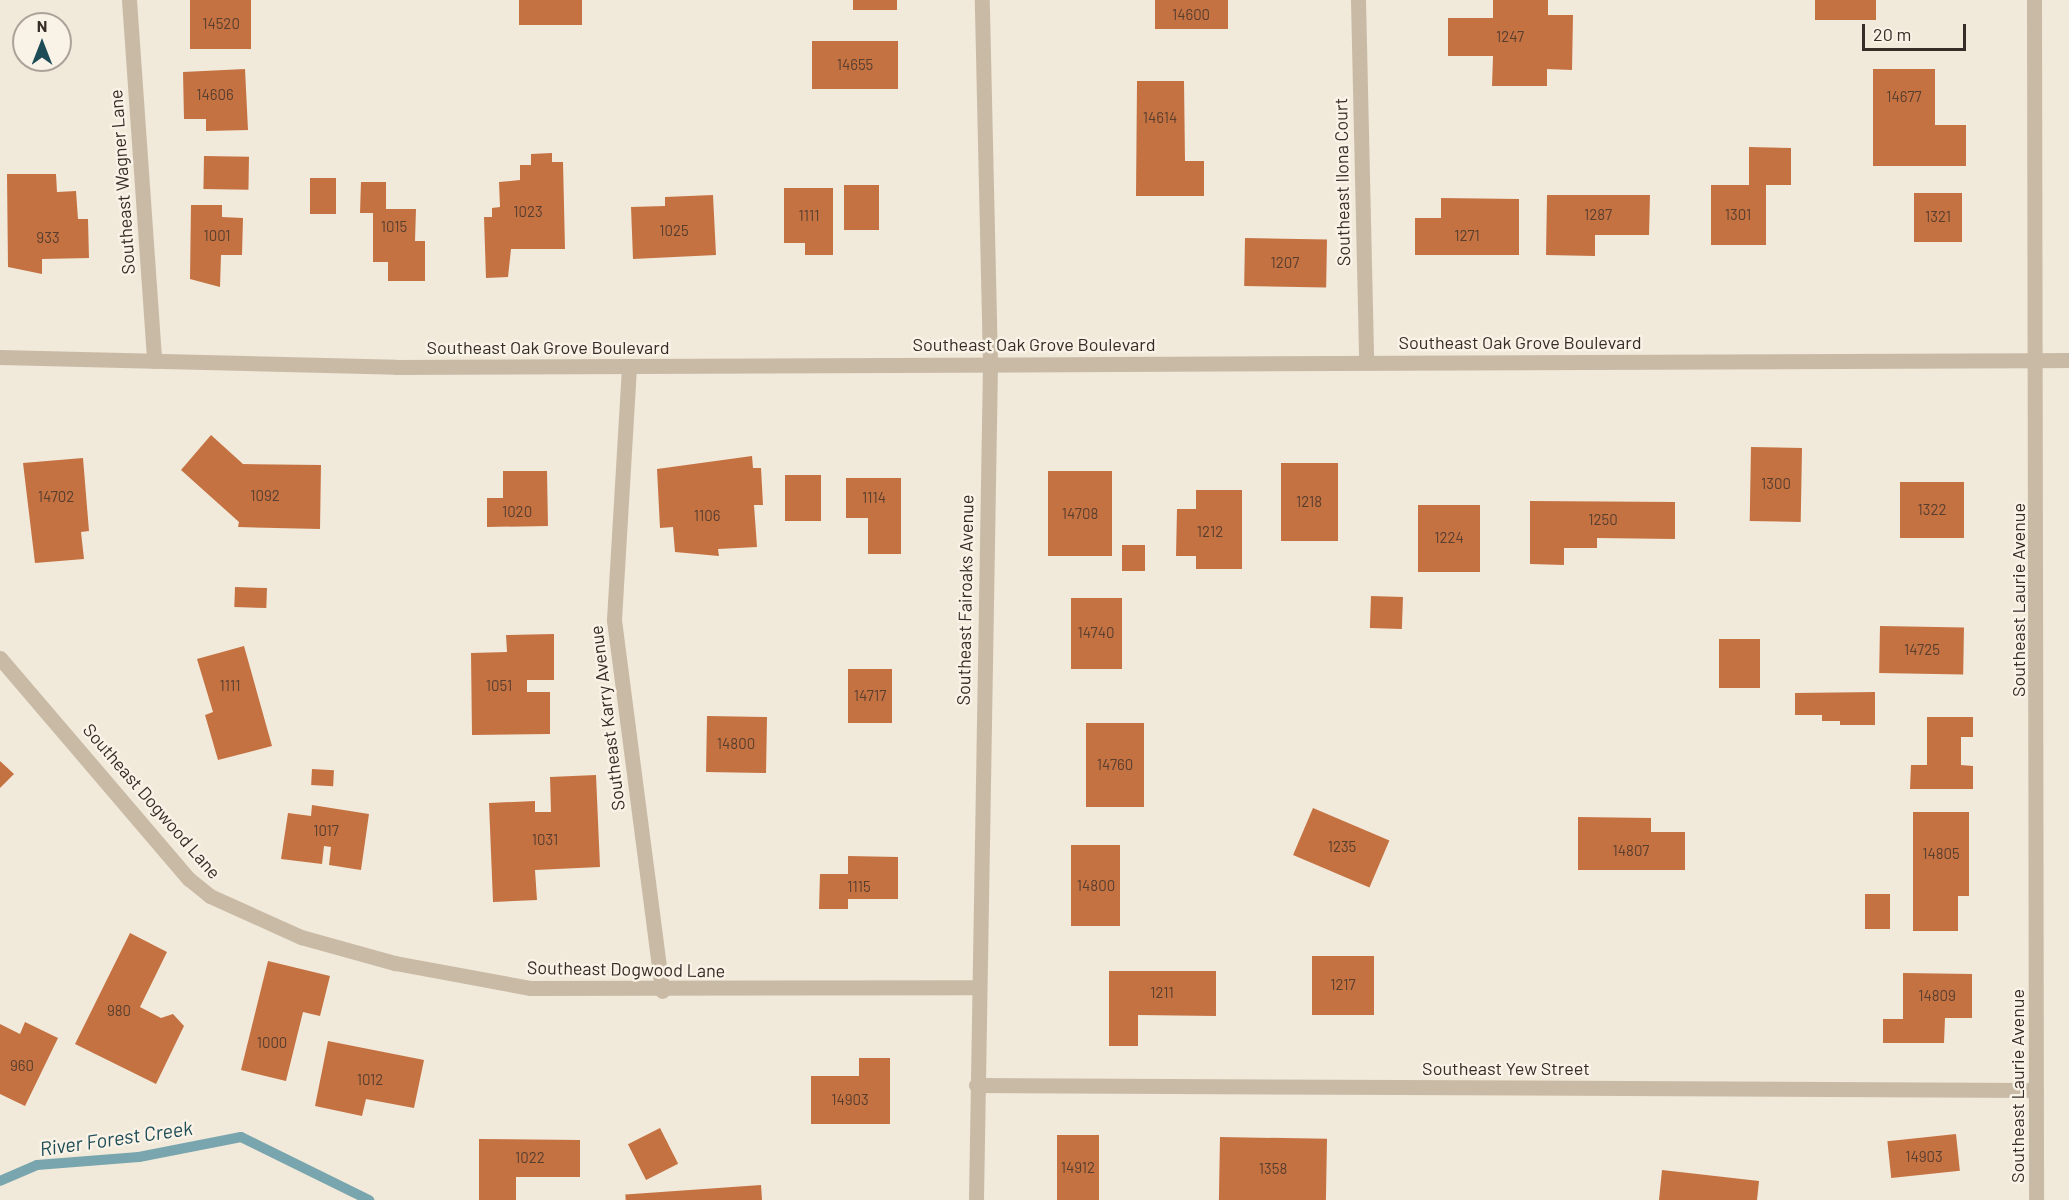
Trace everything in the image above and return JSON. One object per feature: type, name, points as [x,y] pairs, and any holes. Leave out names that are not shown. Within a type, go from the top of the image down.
[{"type":"street","name":"Southeast Wagner Lane","points":[[129,0],[154,361]]},
{"type":"street","name":"Southeast Fairoaks Avenue","points":[[976,1200],[977,987],[990,363],[982,0]]},
{"type":"street","name":"Southeast Ilona Court","points":[[1358,0],[1366,362]]},
{"type":"street","name":"Southeast Laurie Avenue","points":[[2034,0],[2038,360],[2036,1200]]},
{"type":"street","name":"Southeast Oak Grove Boulevard","points":[[0,357],[629,367],[990,363],[2069,360]]},
{"type":"street","name":"Southeast Karry Avenue","points":[[629,367],[614,620],[662,991]]},
{"type":"street","name":"Southeast Dogwood Lane","points":[[0,658],[189,879],[242,912],[301,937],[453,975],[530,988],[662,991],[977,987]]},
{"type":"street","name":"Southeast Yew Street","points":[[976,1085],[2036,1090]]},
{"type":"building","points":[[190,0],[251,0],[251,49],[190,49]]},
{"type":"building","points":[[519,0],[582,0],[582,25],[519,25]]},
{"type":"building","points":[[853,0],[897,0],[897,10],[853,10]]},
{"type":"building","points":[[1155,0],[1228,0],[1228,29],[1155,29]]},
{"type":"building","points":[[1493,0],[1548,0],[1548,15],[1573,15],[1572,70],[1547,69],[1547,86],[1492,86],[1493,56],[1448,56],[1448,18],[1493,18]]},
{"type":"building","points":[[1815,0],[1876,0],[1876,20],[1815,20]]},
{"type":"building","points":[[812,41],[898,41],[898,89],[812,89]]},
{"type":"building","points":[[245,69],[248,130],[206,131],[206,119],[184,119],[183,72]]},
{"type":"building","points":[[1873,69],[1935,69],[1935,125],[1966,125],[1966,166],[1873,166]]},
{"type":"building","points":[[1137,81],[1184,81],[1185,161],[1204,161],[1204,196],[1136,196]]},
{"type":"building","points":[[1749,147],[1791,148],[1791,185],[1766,185],[1766,245],[1711,245],[1711,185],[1749,185]]},
{"type":"building","points":[[552,153],[552,162],[563,162],[565,249],[511,249],[508,277],[486,278],[484,217],[492,217],[492,208],[500,207],[499,182],[520,180],[520,165],[531,165],[531,154]]},
{"type":"building","points":[[204,156],[249,157],[248,190],[203,189]]},
{"type":"building","points":[[7,174],[56,174],[57,192],[76,191],[78,219],[88,219],[89,258],[42,259],[42,274],[8,267]]},
{"type":"building","points":[[310,178],[336,178],[336,214],[310,214]]},
{"type":"building","points":[[361,182],[386,182],[386,209],[416,209],[415,241],[425,241],[425,281],[388,281],[388,262],[373,262],[373,213],[360,213]]},
{"type":"building","points":[[844,185],[879,185],[879,230],[844,230]]},
{"type":"building","points":[[784,188],[833,188],[833,255],[805,255],[805,243],[784,243]]},
{"type":"building","points":[[1914,193],[1962,193],[1962,242],[1914,242]]},
{"type":"building","points":[[713,195],[716,255],[633,259],[631,207],[665,206],[665,197]]},
{"type":"building","points":[[1547,195],[1650,195],[1649,235],[1595,235],[1595,256],[1546,255]]},
{"type":"building","points":[[1441,198],[1519,199],[1519,255],[1415,255],[1415,218],[1441,218]]},
{"type":"building","points":[[191,205],[222,205],[222,217],[243,218],[242,255],[221,255],[220,287],[190,279]]},
{"type":"building","points":[[1245,238],[1327,239],[1326,287],[1244,286]]},
{"type":"building","points":[[211,435],[243,464],[321,465],[320,529],[238,527],[239,522],[181,470]]},
{"type":"building","points":[[1751,447],[1802,448],[1801,522],[1750,521]]},
{"type":"building","points":[[752,456],[753,468],[761,468],[763,505],[754,505],[757,547],[718,549],[719,556],[675,552],[673,527],[660,528],[657,469]]},
{"type":"building","points":[[83,458],[89,531],[81,532],[84,559],[35,563],[23,463]]},
{"type":"building","points":[[1281,463],[1338,463],[1338,541],[1281,541]]},
{"type":"building","points":[[503,471],[547,471],[548,526],[487,527],[487,498],[503,498]]},
{"type":"building","points":[[1048,471],[1112,471],[1112,556],[1048,556]]},
{"type":"building","points":[[785,475],[821,475],[821,521],[785,521]]},
{"type":"building","points":[[846,478],[901,478],[901,554],[868,554],[868,518],[846,518]]},
{"type":"building","points":[[1900,482],[1964,482],[1964,538],[1900,538]]},
{"type":"building","points":[[1196,490],[1242,490],[1242,569],[1196,569],[1196,556],[1176,556],[1177,509],[1196,509]]},
{"type":"building","points":[[1530,501],[1675,502],[1675,539],[1597,538],[1597,548],[1564,548],[1564,565],[1530,564]]},
{"type":"building","points":[[1418,505],[1480,505],[1480,572],[1418,572]]},
{"type":"building","points":[[1122,545],[1145,545],[1145,571],[1122,571]]},
{"type":"building","points":[[235,587],[267,588],[266,608],[234,607]]},
{"type":"building","points":[[1371,596],[1403,597],[1402,629],[1370,628]]},
{"type":"building","points":[[1071,598],[1122,598],[1122,669],[1071,669]]},
{"type":"building","points":[[1880,626],[1964,627],[1963,674],[1879,673]]},
{"type":"building","points":[[554,634],[554,680],[527,680],[527,692],[550,692],[550,734],[472,735],[471,653],[507,652],[506,635]]},
{"type":"building","points":[[1719,639],[1760,639],[1760,688],[1719,688]]},
{"type":"building","points":[[244,646],[272,746],[218,760],[205,715],[213,712],[197,659]]},
{"type":"building","points":[[848,669],[892,669],[892,723],[848,723]]},
{"type":"building","points":[[1875,692],[1875,725],[1840,725],[1840,721],[1822,721],[1822,715],[1795,715],[1795,693]]},
{"type":"building","points":[[707,716],[767,717],[766,773],[706,772]]},
{"type":"building","points":[[1927,717],[1973,717],[1973,737],[1961,737],[1961,765],[1973,766],[1973,789],[1910,789],[1911,765],[1927,765]]},
{"type":"building","points":[[1086,723],[1144,723],[1144,807],[1086,807]]},
{"type":"building","points":[[0,761],[14,774],[0,788]]},
{"type":"building","points":[[312,769],[334,770],[333,786],[311,785]]},
{"type":"building","points":[[596,775],[600,867],[535,870],[537,900],[493,902],[489,803],[535,801],[535,812],[551,812],[550,777]]},
{"type":"building","points":[[312,805],[369,814],[361,870],[329,865],[331,847],[324,846],[322,864],[281,859],[288,813],[311,816]]},
{"type":"building","points":[[1313,808],[1389,840],[1369,887],[1293,855]]},
{"type":"building","points":[[1913,812],[1969,812],[1969,896],[1958,896],[1958,931],[1913,931]]},
{"type":"building","points":[[1578,817],[1651,818],[1651,832],[1685,832],[1685,870],[1578,870]]},
{"type":"building","points":[[1071,845],[1120,845],[1120,926],[1071,926]]},
{"type":"building","points":[[848,856],[898,857],[898,899],[848,899],[848,909],[819,909],[820,874],[848,874]]},
{"type":"building","points":[[1865,894],[1890,894],[1890,929],[1865,929]]},
{"type":"building","points":[[130,933],[167,952],[140,1007],[161,1018],[173,1014],[184,1026],[156,1084],[75,1044]]},
{"type":"building","points":[[1312,956],[1374,956],[1374,1015],[1312,1015]]},
{"type":"building","points":[[268,961],[330,976],[320,1016],[303,1012],[286,1081],[241,1070]]},
{"type":"building","points":[[1109,971],[1216,971],[1216,1016],[1138,1015],[1138,1046],[1109,1046]]},
{"type":"building","points":[[1903,973],[1972,974],[1972,1018],[1945,1018],[1944,1043],[1883,1043],[1883,1019],[1903,1019]]},
{"type":"building","points":[[25,1022],[58,1038],[25,1106],[0,1094],[0,1024],[20,1034]]},
{"type":"building","points":[[328,1041],[424,1060],[414,1108],[366,1099],[362,1116],[315,1106]]},
{"type":"building","points":[[859,1058],[890,1058],[890,1124],[811,1124],[811,1076],[859,1076]]},
{"type":"building","points":[[660,1128],[678,1164],[646,1180],[628,1144]]},
{"type":"building","points":[[1956,1134],[1960,1171],[1891,1178],[1887,1141]]},
{"type":"building","points":[[1057,1135],[1099,1135],[1099,1200],[1057,1200]]},
{"type":"building","points":[[1220,1137],[1327,1139],[1326,1200],[1219,1200]]},
{"type":"building","points":[[479,1139],[580,1140],[580,1177],[516,1177],[516,1200],[479,1200]]},
{"type":"building","points":[[1662,1170],[1759,1181],[1757,1200],[1659,1200]]},
{"type":"building","points":[[761,1185],[762,1200],[626,1200],[625,1194]]},
{"type":"waterway","name":"River Forest Creek","points":[[0,1181],[37,1165],[139,1157],[241,1137],[369,1200]]}]
